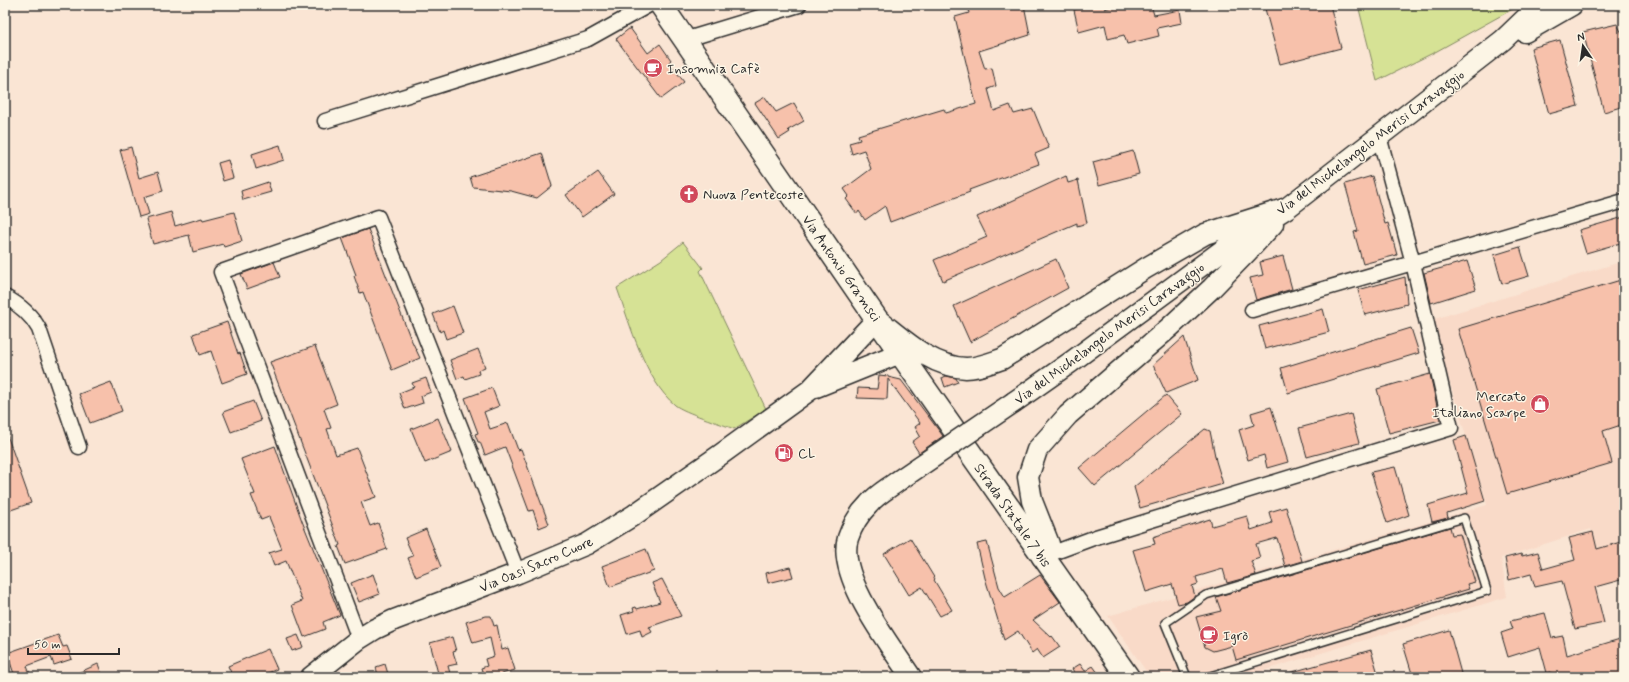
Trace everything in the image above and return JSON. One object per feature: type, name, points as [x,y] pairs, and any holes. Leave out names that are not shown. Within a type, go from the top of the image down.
[{"type":"main road","name":"Via Antonio Gramsci","points":[[661,5],[900,353]]},
{"type":"main road","name":"Strada Statale 7 bis","points":[[900,353],[1042,557],[1128,677]]},
{"type":"street","points":[[324,121],[588,39],[649,5]]},
{"type":"street","points":[[684,40],[798,5]]},
{"type":"street","points":[[1503,40],[1528,16],[1544,5]]},
{"type":"street","points":[[1503,40],[1522,34],[1572,5]]},
{"type":"street","name":"Via del Michelangelo Merisi Caravaggio","points":[[911,677],[860,598],[851,577],[846,555],[848,538],[856,521],[869,503],[898,481],[1071,362],[1239,238],[1288,208],[1503,40]]},
{"type":"street","points":[[1042,557],[1096,536],[1451,428],[1413,263],[1379,136]]},
{"type":"street","points":[[1252,310],[1624,201]]},
{"type":"street","points":[[877,319],[929,358],[946,365],[966,368],[984,365],[1002,359],[1146,268],[1205,234],[1288,208]]},
{"type":"street","points":[[1042,557],[1048,544],[1032,501],[1028,477],[1037,450],[1068,416],[1170,327],[1212,288],[1288,208]]},
{"type":"street","points":[[359,639],[221,272],[378,217],[518,574]]},
{"type":"street","points":[[5,297],[26,311],[34,320],[39,329],[79,447]]},
{"type":"street","name":"Via Oasi Sacro Cuore","points":[[311,677],[359,639],[375,629],[394,620],[518,574],[587,544],[634,515],[720,456],[810,390],[877,319]]},
{"type":"street","name":"Via Oasi Sacro Cuore","points":[[810,390],[900,353]]},
{"type":"lane","points":[[1187,677],[1165,623],[1206,595],[1464,518],[1487,591],[1207,677]]},
{"type":"shaded area","points":[[1624,261],[1624,564],[1604,570],[1591,529],[1501,558],[1507,597],[1242,677],[1150,677],[1108,616],[1487,505],[1431,320]]},
{"type":"green space","points":[[1358,5],[1520,5],[1437,51],[1377,81]]},
{"type":"green space","points":[[683,242],[703,268],[700,271],[766,409],[734,429],[694,415],[680,408],[664,394],[655,381],[640,351],[617,288],[661,260]]},
{"type":"building","points":[[967,5],[1024,5],[1030,35],[979,51],[985,69],[992,68],[996,86],[988,89],[994,111],[1010,105],[1014,114],[1033,109],[1049,148],[1035,154],[1039,164],[969,190],[970,192],[890,222],[885,206],[865,220],[859,211],[857,214],[846,199],[849,196],[844,189],[871,169],[864,150],[852,154],[849,143],[860,140],[858,135],[944,109],[946,113],[976,104],[955,17],[969,13]]},
{"type":"building","points":[[1094,5],[1104,5],[1105,9],[1118,5],[1151,5],[1154,15],[1180,10],[1182,23],[1157,28],[1159,36],[1127,44],[1124,35],[1108,39],[1105,25],[1079,32],[1074,10]]},
{"type":"building","points":[[1264,5],[1330,5],[1341,48],[1280,64]]},
{"type":"building","points":[[1617,24],[1624,37],[1624,106],[1604,112],[1583,32]]},
{"type":"building","points":[[630,28],[648,53],[660,44],[671,60],[669,62],[684,82],[661,99],[616,39]]},
{"type":"building","points":[[1560,40],[1578,106],[1549,114],[1531,48]]},
{"type":"building","points":[[765,97],[776,112],[794,103],[804,121],[788,130],[790,132],[779,139],[755,103]]},
{"type":"building","points":[[280,145],[284,160],[256,169],[252,154]]},
{"type":"building","points":[[131,147],[139,178],[158,172],[163,191],[144,197],[149,214],[139,217],[120,150]]},
{"type":"building","points":[[1133,151],[1139,174],[1099,185],[1093,162]]},
{"type":"building","points":[[542,153],[552,186],[537,198],[511,191],[473,187],[470,177]]},
{"type":"building","points":[[228,160],[233,178],[223,181],[218,163]]},
{"type":"building","points":[[598,172],[614,194],[582,217],[566,195]]},
{"type":"building","points":[[1066,176],[1068,183],[1078,180],[1087,223],[1077,226],[1077,223],[943,281],[934,260],[987,237],[977,217]]},
{"type":"building","points":[[1372,176],[1385,224],[1388,223],[1397,255],[1363,264],[1354,232],[1358,231],[1345,184]]},
{"type":"building","points":[[268,182],[271,192],[243,200],[241,191]]},
{"type":"building","points":[[171,212],[175,226],[202,218],[203,220],[234,212],[242,241],[224,247],[223,244],[193,252],[189,235],[153,244],[146,219]]},
{"type":"building","points":[[1624,217],[1624,242],[1586,253],[1579,230]]},
{"type":"building","points":[[368,229],[410,337],[420,358],[392,370],[363,292],[360,293],[354,276],[356,275],[342,238]]},
{"type":"building","points":[[1520,247],[1529,276],[1502,284],[1494,255]]},
{"type":"building","points":[[1283,256],[1292,289],[1256,300],[1250,278],[1263,275],[1260,262]]},
{"type":"building","points":[[1056,259],[1068,288],[970,342],[954,306]]},
{"type":"building","points":[[1467,261],[1476,289],[1431,303],[1424,273]]},
{"type":"building","points":[[274,262],[280,277],[247,289],[241,274]]},
{"type":"building","points":[[1405,277],[1407,304],[1365,315],[1358,290]]},
{"type":"building","name":"Mercato Italiano Scarpe","points":[[1624,279],[1624,424],[1603,431],[1612,463],[1507,494],[1458,329]]},
{"type":"building","points":[[453,306],[463,333],[446,339],[443,330],[440,332],[433,314]]},
{"type":"building","points":[[1323,309],[1329,332],[1265,349],[1259,326]]},
{"type":"building","points":[[227,322],[238,354],[240,353],[247,374],[222,383],[211,351],[200,355],[193,334]]},
{"type":"building","points":[[1411,328],[1419,353],[1288,393],[1281,368]]},
{"type":"building","points":[[1184,337],[1198,380],[1166,393],[1153,365]]},
{"type":"building","points":[[315,346],[337,404],[324,409],[331,428],[327,429],[336,455],[357,448],[376,497],[361,502],[370,526],[378,523],[387,549],[345,564],[338,546],[340,545],[270,362]]},
{"type":"building","points":[[478,349],[485,367],[478,370],[479,374],[465,379],[464,376],[457,379],[450,360]]},
{"type":"building","points":[[1430,374],[1440,420],[1389,433],[1377,389]]},
{"type":"building","points":[[879,375],[901,380],[943,436],[919,453],[912,442],[920,436],[915,427],[920,423],[888,379],[887,399],[857,398],[858,388],[877,389]]},
{"type":"building","points":[[946,376],[956,378],[958,382],[945,387],[942,378]]},
{"type":"building","points":[[426,378],[431,392],[421,396],[423,403],[405,409],[399,393],[414,387],[412,383]]},
{"type":"building","points":[[111,382],[122,411],[90,423],[79,394]]},
{"type":"building","points":[[492,388],[499,406],[484,412],[490,429],[508,423],[518,450],[521,449],[549,524],[539,528],[533,510],[529,511],[505,447],[485,455],[475,434],[478,433],[465,398]]},
{"type":"building","points":[[1166,395],[1182,414],[1095,486],[1079,468]]},
{"type":"building","points":[[253,401],[261,421],[231,432],[223,412]]},
{"type":"building","points":[[1271,407],[1288,462],[1267,468],[1264,455],[1248,460],[1239,430],[1254,425],[1251,413]]},
{"type":"building","points":[[1351,414],[1359,443],[1307,457],[1299,428]]},
{"type":"building","points":[[438,418],[452,452],[425,463],[411,429]]},
{"type":"building","points":[[1205,429],[1210,431],[1216,461],[1223,484],[1140,508],[1134,487]]},
{"type":"building","points":[[5,432],[31,503],[5,512],[5,497],[8,495],[5,486]]},
{"type":"building","points":[[1466,436],[1485,501],[1447,513],[1448,518],[1432,522],[1428,505],[1468,493],[1454,440]]},
{"type":"building","points":[[275,446],[302,521],[340,615],[323,622],[325,629],[304,637],[292,605],[302,601],[286,561],[274,566],[269,553],[282,549],[269,517],[261,520],[251,495],[255,494],[241,459]]},
{"type":"building","points":[[1395,467],[1409,515],[1387,523],[1371,472]]},
{"type":"building","points":[[1286,507],[1302,561],[1285,566],[1277,538],[1256,544],[1260,558],[1251,561],[1256,575],[1227,583],[1223,569],[1196,577],[1198,584],[1192,586],[1195,596],[1187,602],[1178,604],[1172,584],[1146,592],[1133,550],[1155,544],[1153,537],[1210,519],[1212,526],[1247,516],[1251,530],[1272,523],[1269,512]]},
{"type":"building","points":[[1450,527],[1452,535],[1460,534],[1475,582],[1467,584],[1469,589],[1236,660],[1232,646],[1213,651],[1205,647],[1196,617],[1221,611],[1216,597]]},
{"type":"building","points":[[426,529],[441,567],[416,577],[408,558],[413,556],[405,538]]},
{"type":"building","points":[[1593,532],[1597,549],[1624,541],[1624,563],[1620,564],[1624,579],[1595,587],[1604,623],[1575,629],[1562,581],[1535,587],[1531,574],[1509,580],[1505,558],[1538,552],[1543,569],[1575,560],[1569,538]]},
{"type":"building","points":[[910,538],[952,610],[940,616],[922,587],[909,595],[884,554]]},
{"type":"building","points":[[987,542],[999,587],[1005,597],[1040,575],[1060,602],[1033,620],[1051,637],[1052,636],[1060,647],[1043,658],[1037,649],[1032,653],[1018,631],[1004,640],[985,578],[977,544]]},
{"type":"building","points":[[646,549],[654,571],[610,587],[602,566]]},
{"type":"building","points":[[790,567],[793,577],[768,583],[766,573]]},
{"type":"building","points":[[373,574],[380,594],[359,602],[351,583]]},
{"type":"building","points":[[662,579],[681,616],[649,627],[652,632],[642,637],[640,630],[627,634],[621,615],[634,611],[633,608],[636,607],[637,609],[660,602],[652,583]]},
{"type":"building","points":[[1545,613],[1552,638],[1563,636],[1567,655],[1620,639],[1624,653],[1624,677],[1552,677],[1551,672],[1547,673],[1540,647],[1508,657],[1501,633],[1513,629],[1510,621]]},
{"type":"building","points":[[485,616],[491,616],[494,626],[497,625],[502,650],[508,648],[515,670],[492,677],[484,677],[481,668],[487,666],[485,659],[494,656],[490,638],[473,643],[466,622]]},
{"type":"building","points":[[1449,630],[1462,677],[1413,677],[1403,644]]},
{"type":"building","points":[[58,635],[63,647],[67,646],[72,659],[54,665],[51,657],[27,666],[31,677],[15,677],[7,653]]},
{"type":"building","points":[[298,635],[303,647],[292,651],[287,639]]},
{"type":"building","points":[[452,637],[456,651],[453,652],[457,664],[448,666],[451,677],[439,677],[430,643]]},
{"type":"building","points":[[268,649],[277,669],[259,677],[233,677],[228,666]]},
{"type":"building","points":[[1371,650],[1379,677],[1286,677],[1285,674]]},
{"type":"building","points":[[98,664],[103,677],[69,677]]},
{"type":"building","points":[[385,664],[388,674],[378,676],[376,667]]},
{"type":"building","points":[[1080,664],[1085,671],[1093,666],[1101,677],[1075,677],[1077,676],[1072,669]]},
{"type":"place","name":"Insomnia Cafè","points":[[653,68]]},
{"type":"place","name":"Nuova Pentecoste","points":[[689,194]]},
{"type":"place","name":"Mercato Italiano Scarpe","points":[[1540,404]]},
{"type":"place","name":"CL","points":[[784,453]]},
{"type":"place","name":"Igrò","points":[[1209,635]]}]
